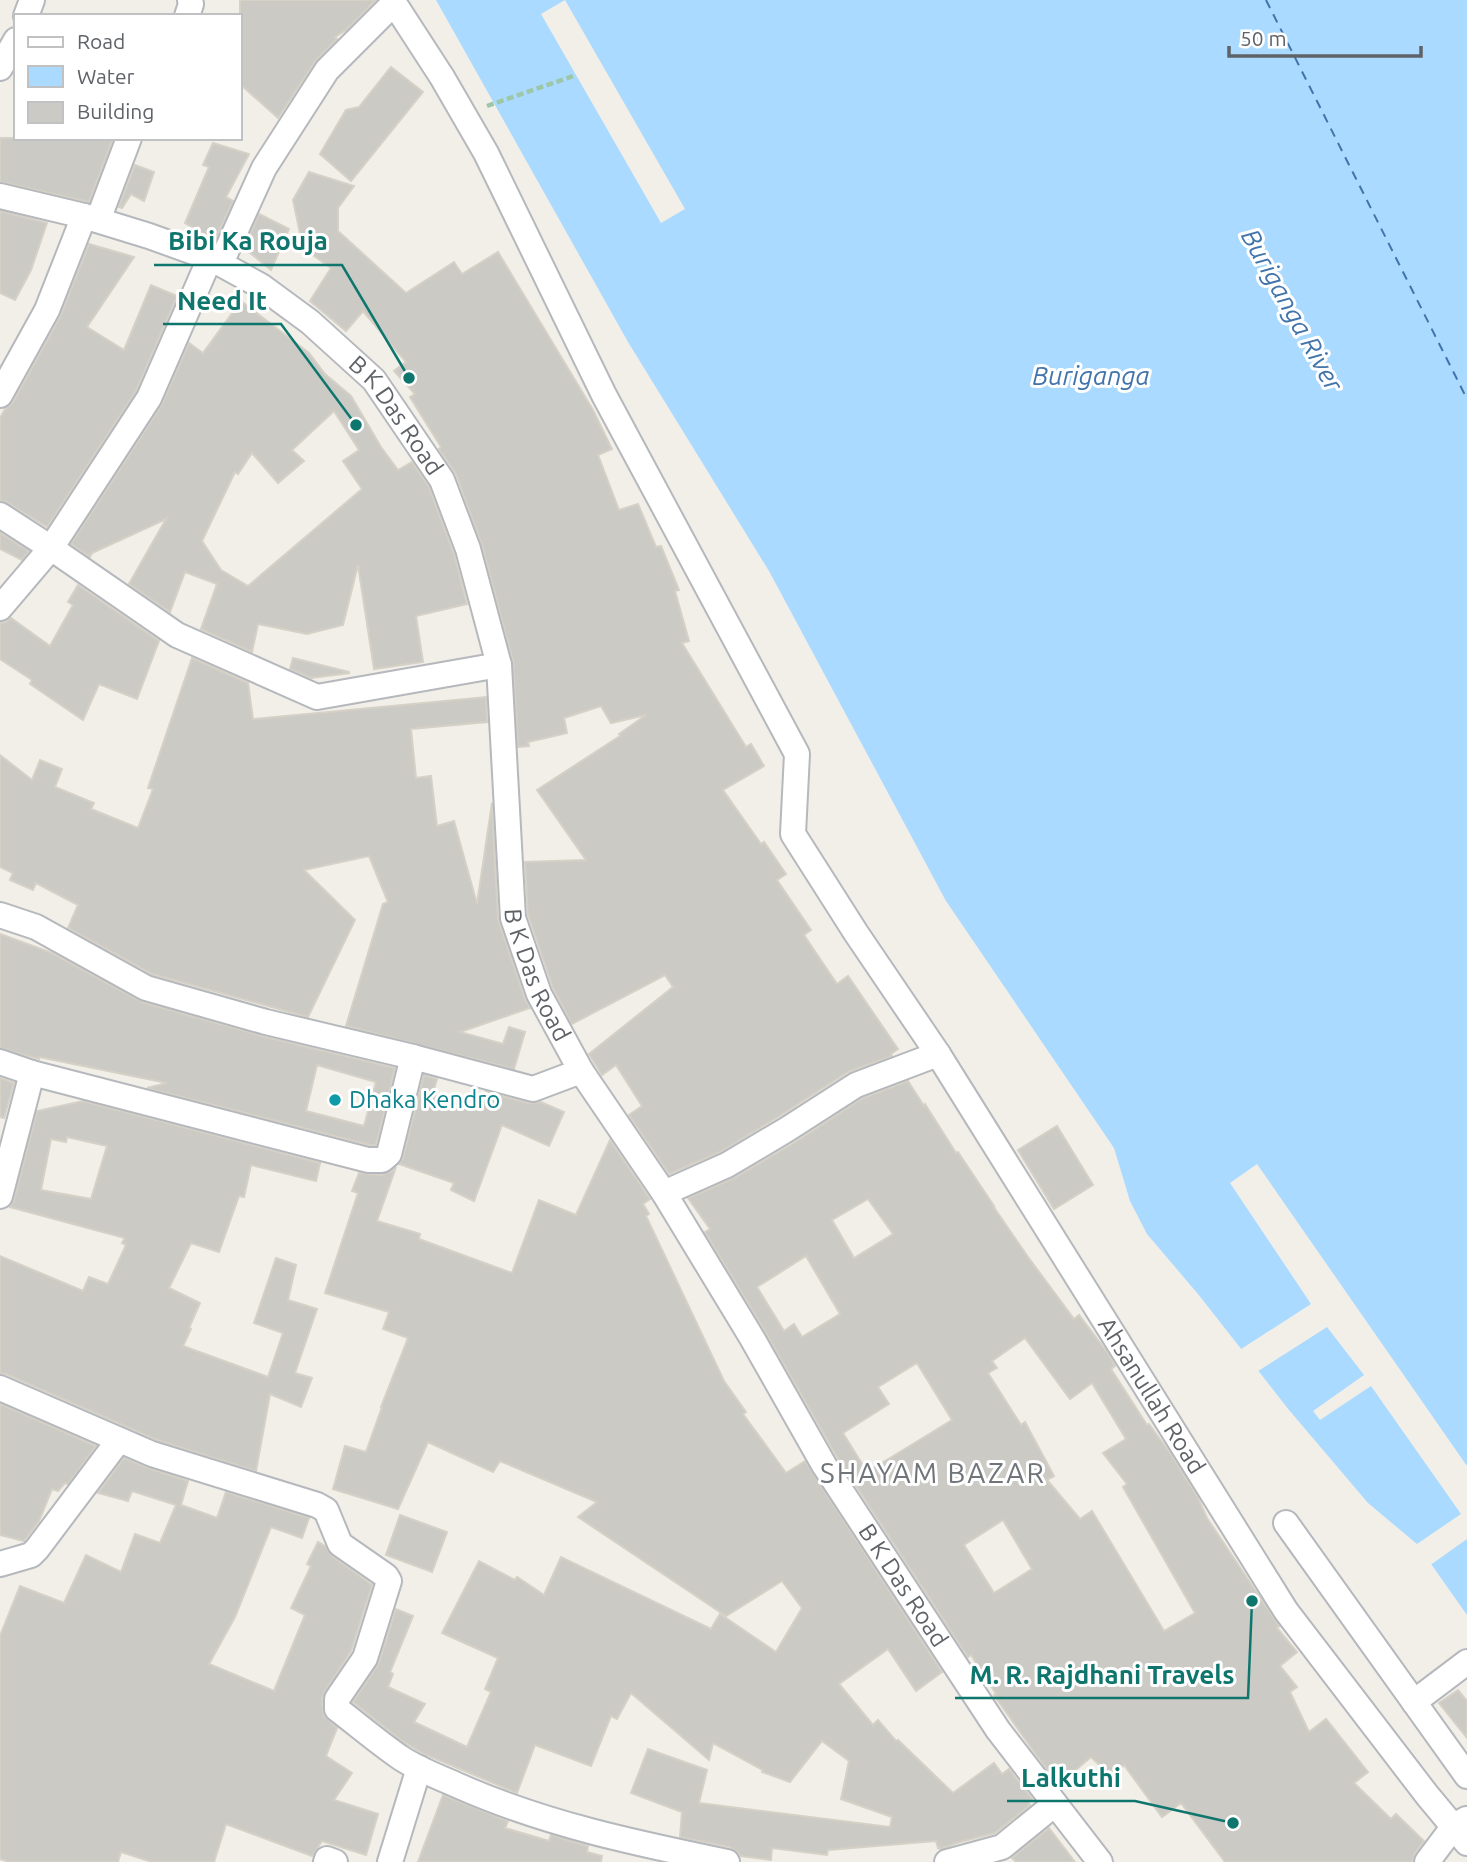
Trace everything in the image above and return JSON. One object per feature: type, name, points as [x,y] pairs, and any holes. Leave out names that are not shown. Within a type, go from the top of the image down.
[{"type":"street","name":"Ahsanullah Road","points":[[393,2],[442,77],[486,153],[604,395],[797,754],[793,834],[938,1054],[1286,1611],[1427,1795],[1463,1829]]},
{"type":"street","points":[[0,608],[51,548],[149,398],[264,168],[327,70],[393,2]]},
{"type":"street","points":[[0,68],[14,44]]},
{"type":"street","points":[[0,395],[47,310],[128,140]]},
{"type":"street","name":"B K Das Road","points":[[0,195],[149,236],[216,261],[261,286],[310,322],[374,380],[442,480],[468,549],[499,665],[513,918],[539,994],[580,1071],[664,1193],[752,1338],[824,1465],[998,1730],[1100,1862]]},
{"type":"street","points":[[0,515],[177,635],[317,697],[499,665]]},
{"type":"street","points":[[0,915],[36,928],[146,988],[266,1022],[533,1089],[580,1071]]},
{"type":"street","points":[[664,1193],[727,1165],[856,1085],[938,1054]]},
{"type":"street","points":[[0,1062],[32,1073],[368,1160],[382,1160],[389,1154],[413,1057]]},
{"type":"street","points":[[0,1196],[32,1073]]},
{"type":"street","points":[[0,1388],[152,1454],[326,1510],[340,1544],[386,1576],[389,1581],[365,1658],[337,1699],[337,1709],[401,1758],[483,1796],[540,1817],[641,1844],[727,1862]]},
{"type":"street","points":[[0,1564],[31,1555],[37,1549],[119,1440]]},
{"type":"street","points":[[1286,1523],[1467,1776]]},
{"type":"street","points":[[1414,1702],[1467,1662]]},
{"type":"street","points":[[390,1862],[419,1768]]},
{"type":"street","points":[[947,1862],[1002,1847],[1055,1804]]},
{"type":"street","points":[[1427,1862],[1463,1829]]},
{"type":"street","points":[[326,1862],[327,1859],[335,1862]]},
{"type":"path","points":[[463,114],[576,75]]},
{"type":"water","name":"Buriganga","points":[[436,0],[1467,0],[1467,1615],[1417,1544],[1368,1503],[1147,1234],[1130,1201],[1114,1148],[946,901],[769,571],[628,342]]},
{"type":"pier","points":[[565,0],[685,209],[661,223],[541,14]]},
{"type":"pier","points":[[1257,1164],[1467,1466],[1467,1539],[1429,1566],[1414,1546],[1461,1514],[1371,1386],[1320,1420],[1313,1411],[1364,1375],[1327,1327],[1255,1373],[1238,1351],[1311,1304],[1230,1183]]},
{"type":"building","points":[[240,0],[376,0],[346,30],[335,37],[337,39],[316,60],[278,118],[242,86]]},
{"type":"building","points":[[391,67],[423,92],[351,181],[320,154],[346,110],[359,107]]},
{"type":"building","points":[[0,138],[112,140],[89,202],[0,182]]},
{"type":"building","points":[[213,143],[249,154],[226,197],[233,201],[215,240],[185,223],[209,167],[203,165]]},
{"type":"building","points":[[135,165],[154,172],[144,201],[131,194],[122,208],[119,207]]},
{"type":"building","points":[[309,172],[354,186],[338,208],[338,231],[406,293],[454,262],[462,274],[498,252],[593,410],[612,449],[598,455],[619,510],[638,504],[656,547],[661,546],[679,590],[675,591],[689,641],[682,643],[746,747],[751,744],[764,766],[723,790],[786,874],[777,880],[811,930],[804,935],[837,984],[848,976],[898,1049],[892,1056],[848,1072],[720,1152],[669,1174],[629,1115],[642,1106],[616,1065],[602,1075],[589,1054],[673,987],[665,975],[572,1024],[553,988],[528,915],[525,862],[586,860],[537,790],[620,736],[619,734],[646,715],[611,723],[601,706],[564,718],[567,733],[518,747],[513,661],[482,545],[456,474],[410,397],[415,394],[394,371],[406,362],[363,311],[346,331],[310,301],[331,268],[303,248],[293,200]]},
{"type":"building","points":[[0,211],[47,223],[31,270],[15,300],[0,293]]},
{"type":"building","points":[[259,214],[289,229],[271,270],[244,248]]},
{"type":"building","points":[[89,244],[134,257],[87,327],[124,350],[151,285],[177,296],[136,391],[47,527],[0,500],[0,418],[13,402],[60,317]]},
{"type":"building","points":[[241,301],[309,353],[325,374],[351,396],[398,470],[412,462],[429,487],[454,554],[467,604],[416,616],[423,662],[374,669],[358,565],[343,625],[307,634],[258,624],[252,652],[201,629],[217,584],[185,572],[170,612],[129,584],[166,519],[92,553],[90,557],[71,544],[161,406],[189,343],[203,353]],"holes":[[[334,411],[359,450],[343,461],[362,489],[248,586],[221,570],[202,541],[235,472],[238,474],[252,453],[278,483],[304,461],[292,450]]]},
{"type":"building","points":[[0,533],[29,551],[22,560],[0,549]]},
{"type":"building","points":[[78,585],[159,641],[137,699],[99,684],[83,720],[30,684],[32,680],[0,659],[0,623],[11,618],[50,646],[73,605],[68,602]]},
{"type":"building","points":[[192,658],[248,683],[253,719],[486,697],[487,722],[411,729],[416,778],[431,776],[437,826],[454,821],[477,904],[492,803],[498,919],[530,1008],[460,1032],[503,1044],[509,1027],[525,1032],[514,1069],[346,1026],[383,904],[388,902],[369,856],[304,870],[355,920],[308,1017],[152,974],[68,928],[78,905],[36,883],[33,890],[10,880],[13,873],[0,867],[0,755],[32,780],[40,760],[62,769],[55,787],[94,803],[91,809],[138,828],[153,789],[148,788]]},
{"type":"building","points":[[293,658],[349,673],[311,678],[290,669]]},
{"type":"building","points":[[0,934],[52,953],[142,1002],[262,1036],[395,1068],[376,1145],[370,1145],[147,1088],[167,1083],[39,1059],[0,1048]],"holes":[[[317,1065],[376,1082],[364,1126],[306,1111]]]},
{"type":"building","points":[[424,1075],[437,1079],[433,1093],[480,1109],[486,1092],[529,1103],[541,1102],[564,1112],[549,1146],[502,1125],[474,1201],[451,1190],[454,1183],[399,1164],[403,1158]]},
{"type":"building","points":[[0,1078],[14,1083],[4,1118],[0,1117]]},
{"type":"building","points":[[908,1081],[1028,1257],[1074,1319],[1079,1315],[1107,1352],[1115,1366],[1111,1369],[1147,1425],[1149,1424],[1170,1453],[1207,1518],[1279,1626],[1277,1628],[1297,1652],[1280,1666],[1297,1687],[1290,1692],[1309,1732],[1326,1719],[1368,1772],[1354,1783],[1391,1819],[1396,1814],[1424,1841],[1412,1862],[1225,1862],[1181,1803],[1162,1817],[1124,1765],[1112,1777],[1091,1757],[1064,1780],[1060,1776],[1055,1780],[1032,1749],[994,1695],[996,1694],[971,1655],[968,1657],[837,1457],[705,1232],[710,1229],[688,1198],[734,1178],[863,1098]],"holes":[[[868,1199],[893,1234],[854,1258],[832,1220]],[[806,1256],[840,1314],[802,1337],[794,1324],[784,1331],[757,1287]],[[1025,1338],[1070,1399],[1092,1383],[1126,1439],[1103,1453],[1127,1484],[1123,1487],[1195,1613],[1164,1631],[1092,1511],[1080,1519],[1047,1480],[1054,1476],[1025,1422],[1021,1425],[988,1373],[997,1368],[992,1361]],[[917,1363],[952,1420],[867,1472],[843,1433],[889,1404],[878,1387]],[[1003,1520],[1032,1569],[994,1593],[964,1545]]]},
{"type":"building","points":[[83,1101],[320,1163],[316,1181],[251,1165],[244,1197],[239,1196],[219,1252],[191,1243],[169,1288],[200,1303],[183,1346],[268,1377],[283,1333],[254,1323],[276,1258],[296,1265],[288,1300],[317,1309],[295,1373],[312,1378],[301,1407],[270,1394],[256,1471],[157,1440],[0,1373],[0,1256],[83,1291],[89,1277],[108,1284],[126,1245],[122,1243],[125,1238],[10,1207],[37,1111]],"holes":[[[67,1137],[107,1146],[91,1199],[41,1190],[51,1139],[66,1142]]]},
{"type":"building","points":[[1057,1126],[1093,1185],[1054,1209],[1018,1150]]},
{"type":"building","points":[[610,1140],[650,1199],[643,1204],[649,1214],[646,1216],[724,1381],[746,1412],[743,1414],[786,1473],[805,1461],[942,1672],[916,1691],[888,1649],[839,1684],[873,1725],[878,1720],[896,1741],[953,1793],[994,1763],[1002,1774],[1009,1769],[1032,1799],[1028,1803],[1030,1805],[995,1833],[940,1849],[936,1841],[828,1850],[827,1855],[772,1848],[771,1860],[741,1856],[730,1847],[680,1837],[682,1812],[631,1793],[648,1749],[707,1770],[699,1803],[890,1827],[892,1817],[841,1799],[849,1761],[822,1741],[790,1782],[762,1772],[763,1770],[713,1743],[709,1760],[631,1693],[617,1719],[611,1716],[591,1766],[535,1745],[517,1793],[422,1753],[353,1702],[379,1663],[396,1609],[413,1616],[390,1672],[393,1674],[388,1687],[425,1704],[414,1722],[467,1747],[491,1692],[485,1689],[498,1658],[442,1633],[479,1561],[515,1580],[517,1577],[544,1595],[561,1557],[711,1629],[720,1614],[776,1652],[802,1608],[782,1581],[726,1616],[578,1517],[597,1502],[500,1461],[493,1472],[428,1442],[398,1509],[333,1489],[345,1446],[366,1452],[408,1338],[383,1329],[389,1312],[325,1293],[358,1193],[352,1191],[359,1173],[382,1175],[396,1167],[377,1221],[420,1234],[419,1239],[512,1273],[539,1200],[576,1215]]},
{"type":"building","points":[[0,1404],[96,1446],[68,1484],[65,1483],[58,1491],[52,1489],[39,1521],[24,1541],[0,1535]]},
{"type":"building","points":[[124,1458],[188,1481],[181,1505],[217,1518],[226,1492],[309,1518],[302,1538],[271,1527],[235,1617],[209,1664],[274,1691],[305,1615],[291,1608],[311,1566],[307,1564],[318,1542],[325,1546],[332,1556],[372,1585],[351,1651],[322,1699],[324,1716],[337,1728],[326,1756],[352,1773],[334,1800],[378,1814],[366,1855],[322,1841],[312,1856],[226,1824],[214,1862],[152,1862],[121,1852],[118,1862],[9,1862],[0,1859],[0,1636],[20,1586],[64,1603],[86,1555],[121,1572],[135,1534],[160,1543],[176,1505],[132,1491],[128,1501],[98,1493]]},
{"type":"building","points":[[400,1515],[447,1532],[432,1572],[386,1555]]},
{"type":"building","points":[[1458,1690],[1467,1701],[1467,1738],[1439,1703]]},
{"type":"building","points":[[443,1795],[508,1821],[505,1828],[549,1841],[551,1835],[588,1846],[587,1852],[602,1856],[601,1862],[418,1862]]},
{"type":"building","points":[[1049,1828],[1075,1862],[1016,1862],[1012,1858]]},
{"type":"ferry route","points":[[1266,0],[1467,399]]},
{"type":"place","name":"Bibi Ka Rouja","points":[[409,378]]},
{"type":"place","name":"Need It","points":[[356,425]]},
{"type":"place","name":"Dhaka Kendro","points":[[335,1100]]},
{"type":"place","name":"M. R. Rajdhani Travels","points":[[1252,1601]]},
{"type":"place","name":"Lalkuthi","points":[[1233,1823]]},
{"type":"district","name":"SHAYAM BAZAR","points":[[933,1473]]},
{"type":"water label","name":"Buriganga River","points":[[1292,310]]}]
